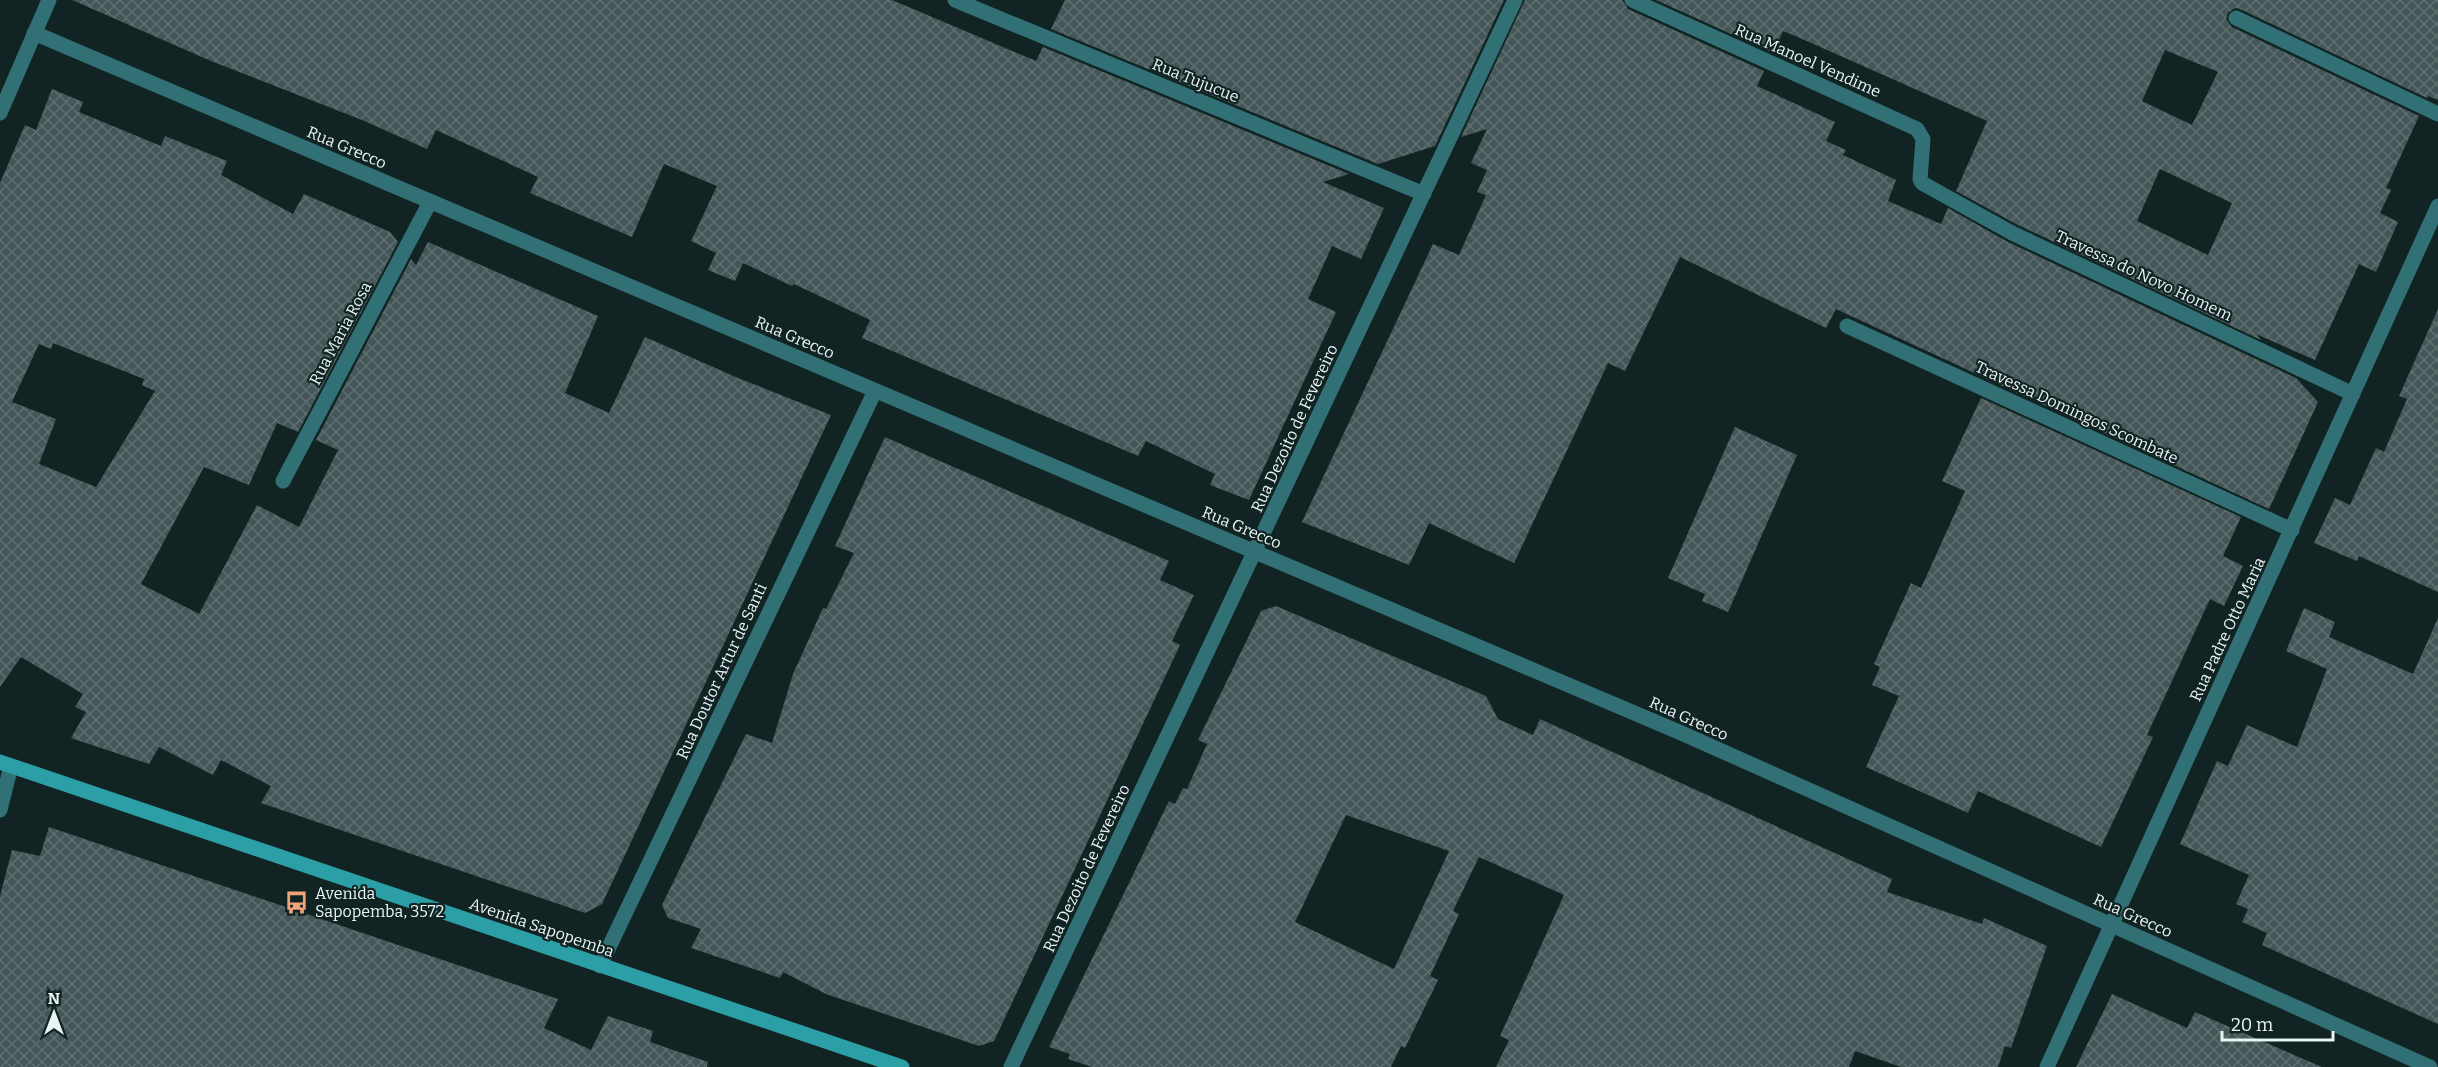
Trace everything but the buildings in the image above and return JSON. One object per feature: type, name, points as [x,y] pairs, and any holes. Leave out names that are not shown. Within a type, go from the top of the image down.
[{"type":"main road","name":"Avenida Sapopemba","points":[[6,764],[600,966],[869,1062],[902,1067]]},
{"type":"street","points":[[0,113],[49,0]]},
{"type":"street","name":"Rua Tujucue","points":[[955,0],[1425,194]]},
{"type":"street","name":"Rua Dezoito de Fevereiro","points":[[1011,1067],[1515,0]]},
{"type":"street","name":"Rua Manoel Vendime","points":[[1632,0],[1917,129],[1923,139],[1920,179],[1922,183]]},
{"type":"street","points":[[2236,18],[2438,114]]},
{"type":"street","name":"Rua Grecco","points":[[34,33],[1679,732],[2430,1067]]},
{"type":"street","name":"Travessa do Novo Homem","points":[[1922,183],[2013,233],[2354,394]]},
{"type":"street","name":"Rua Maria Rosa","points":[[283,481],[430,202]]},
{"type":"street","name":"Rua Padre Otto Maria","points":[[2047,1067],[2438,206]]},
{"type":"street","name":"Travessa Domingos Scombate","points":[[1847,326],[2292,530]]},
{"type":"street","name":"Rua Doutor Artur de Santi","points":[[600,966],[875,391]]},
{"type":"street","points":[[0,810],[6,764]]},
{"type":"place","name":"Avenida Sapopemba, 3572","points":[[297,902]]}]
